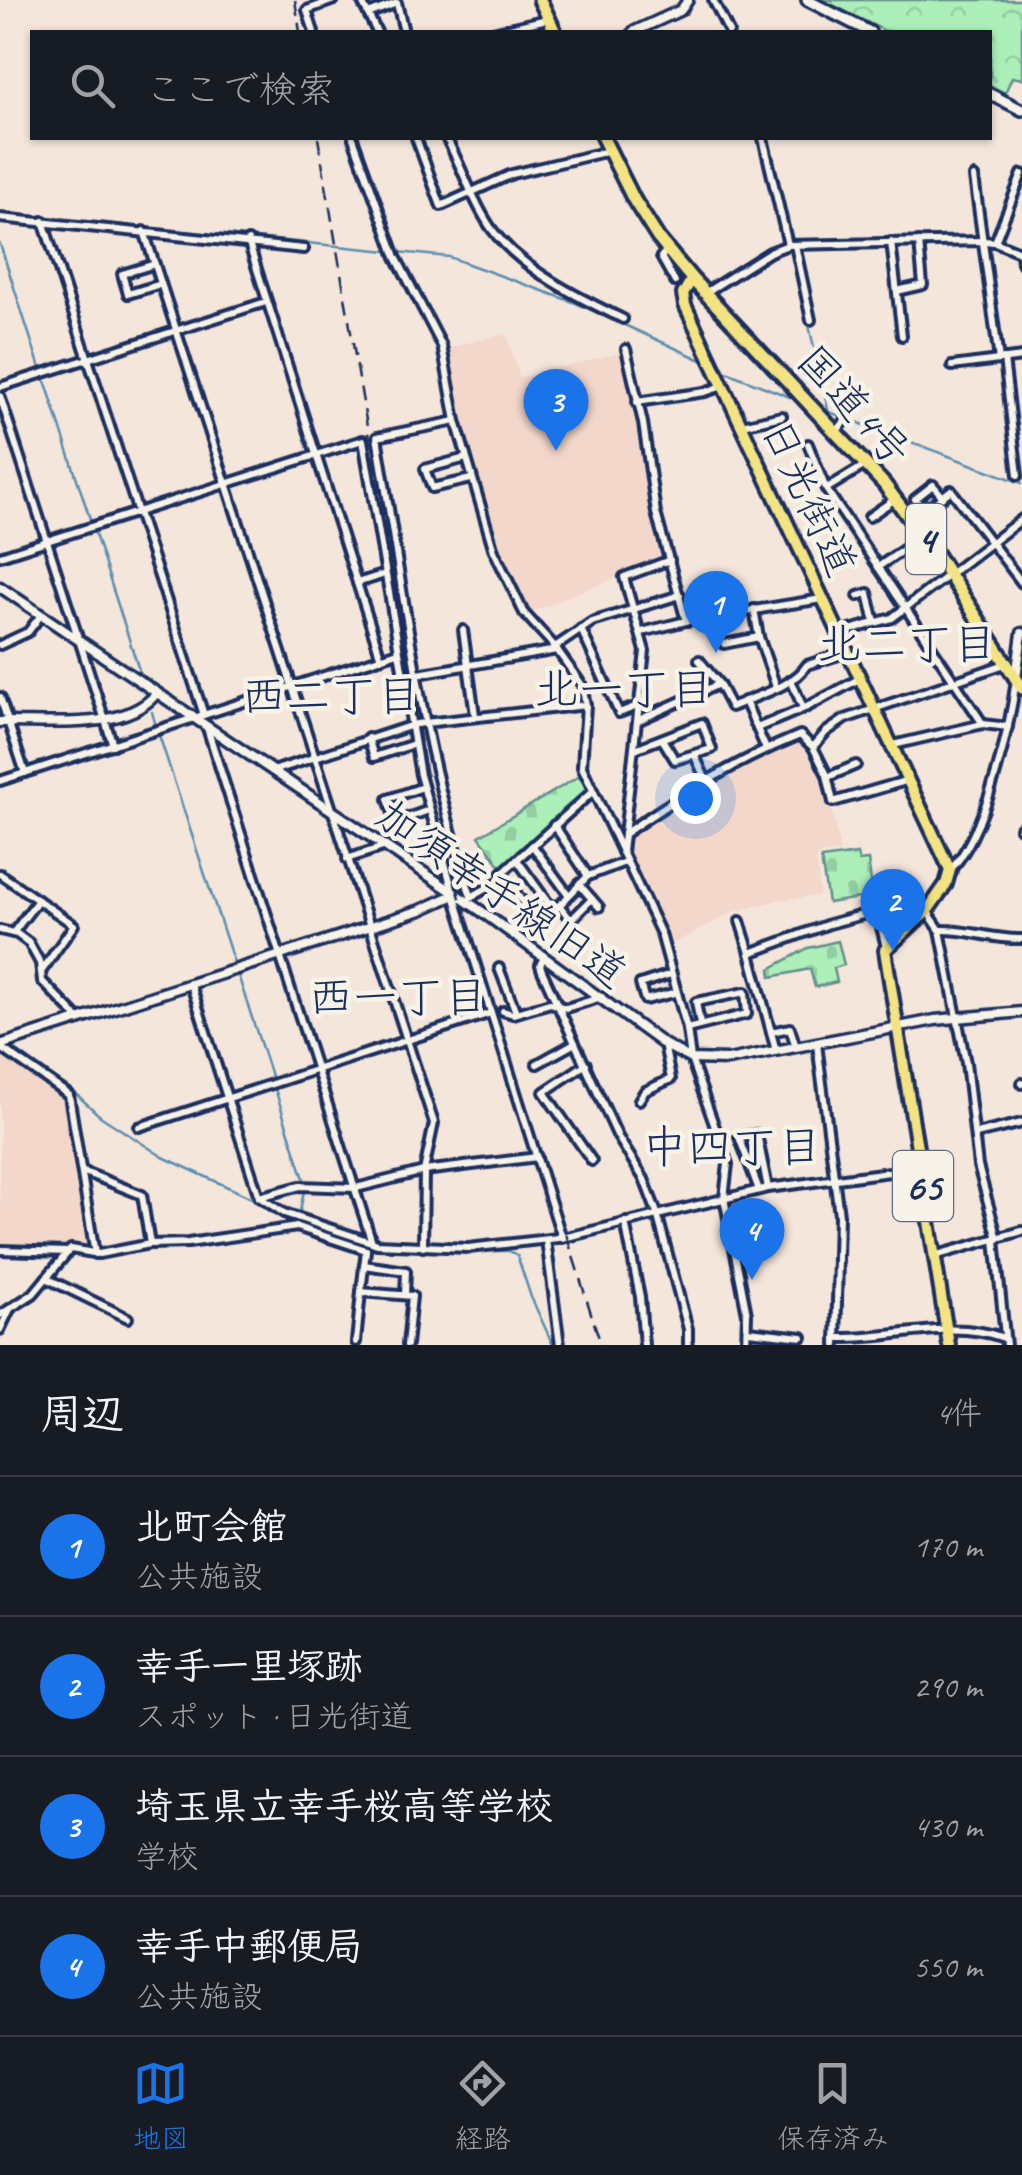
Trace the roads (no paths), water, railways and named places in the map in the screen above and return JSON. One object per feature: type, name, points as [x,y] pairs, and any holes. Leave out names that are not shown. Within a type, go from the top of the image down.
[{"type":"highway","points":[[540,0],[554,30]]},
{"type":"highway","name":"4","points":[[604,140],[642,215],[692,279]]},
{"type":"highway","name":"国道4号","points":[[692,279],[896,498],[1019,683]]},
{"type":"main road","points":[[807,0],[866,30]]},
{"type":"main road","points":[[992,95],[1022,110]]},
{"type":"main road","name":"日光街道","points":[[692,279],[684,288],[684,299],[950,870]]},
{"type":"main road","points":[[886,947],[927,911],[946,884],[950,870]]},
{"type":"main road","name":"65","points":[[886,947],[949,1345]]},
{"type":"street","points":[[313,30],[306,10],[334,0]]},
{"type":"street","points":[[361,0],[376,30]]},
{"type":"street","points":[[637,30],[681,10],[688,0]]},
{"type":"street","points":[[713,0],[728,30]]},
{"type":"street","points":[[368,14],[397,3],[404,30]]},
{"type":"street","points":[[500,30],[548,18]]},
{"type":"street","points":[[354,140],[395,254],[442,346],[456,422],[494,551],[519,605],[582,685],[586,705],[582,767],[661,934],[687,1029],[691,1059],[728,1164],[724,1198],[748,1331],[746,1345]]},
{"type":"street","points":[[417,140],[441,206],[542,165],[609,152]]},
{"type":"street","points":[[447,140],[499,238],[558,288],[623,319]]},
{"type":"street","points":[[763,140],[811,320]]},
{"type":"street","points":[[996,242],[1022,174]]},
{"type":"street","points":[[974,177],[1018,475]]},
{"type":"street","points":[[0,218],[304,249]]},
{"type":"street","points":[[43,222],[204,715]]},
{"type":"street","points":[[144,231],[434,1123],[424,1170],[423,1247]]},
{"type":"street","points":[[705,292],[770,252],[792,245],[984,241],[1021,253],[1022,263]]},
{"type":"street","points":[[248,242],[381,658]]},
{"type":"street","points":[[891,242],[902,336]]},
{"type":"street","points":[[897,291],[923,285],[919,242]]},
{"type":"street","points":[[668,250],[662,257],[675,282]]},
{"type":"street","points":[[155,264],[122,274],[128,294],[161,284]]},
{"type":"street","points":[[0,387],[266,302]]},
{"type":"street","points":[[626,349],[656,513],[686,621]]},
{"type":"street","points":[[952,366],[1022,357]]},
{"type":"street","points":[[638,402],[723,386]]},
{"type":"street","points":[[0,396],[113,745]]},
{"type":"street","points":[[741,425],[782,416]]},
{"type":"street","points":[[836,431],[849,416]]},
{"type":"street","points":[[456,422],[378,438],[437,784],[471,900],[496,883]]},
{"type":"street","points":[[0,556],[362,440],[423,787],[562,1238]]},
{"type":"street","points":[[808,444],[826,488],[984,724]]},
{"type":"street","points":[[466,458],[426,469],[432,488],[471,478]]},
{"type":"street","points":[[826,488],[867,464]]},
{"type":"street","points":[[920,505],[915,499],[933,485],[943,497]]},
{"type":"street","points":[[908,514],[920,505],[932,506],[951,490],[1022,582]]},
{"type":"street","points":[[868,517],[896,498]]},
{"type":"street","points":[[839,633],[892,618],[1022,519]]},
{"type":"street","points":[[878,568],[924,536]]},
{"type":"street","points":[[623,858],[645,651],[624,577],[670,560]]},
{"type":"street","points":[[357,583],[385,574]]},
{"type":"street","name":"加須幸手線旧道","points":[[0,587],[454,895],[471,900],[664,1044],[691,1059]]},
{"type":"street","points":[[858,596],[868,593],[875,623]]},
{"type":"street","points":[[418,674],[556,648],[580,629],[680,595]]},
{"type":"street","points":[[642,632],[822,599]]},
{"type":"street","points":[[754,609],[759,638],[776,687]]},
{"type":"street","points":[[0,646],[28,632],[41,614]]},
{"type":"street","points":[[580,629],[619,714],[640,706]]},
{"type":"street","points":[[463,630],[475,715]]},
{"type":"street","points":[[950,870],[963,856],[976,830],[1008,727],[1019,683],[1022,633]]},
{"type":"street","points":[[724,644],[759,638]]},
{"type":"street","points":[[0,780],[398,652]]},
{"type":"street","points":[[699,660],[732,706],[791,680],[807,666],[848,652]]},
{"type":"street","points":[[813,747],[845,719],[1006,663]]},
{"type":"street","points":[[757,728],[861,678]]},
{"type":"street","points":[[791,680],[802,708]]},
{"type":"street","points":[[638,720],[719,684]]},
{"type":"street","points":[[4,722],[105,720],[132,713],[156,694]]},
{"type":"street","points":[[0,697],[4,722],[25,773]]},
{"type":"street","points":[[745,700],[766,750]]},
{"type":"street","points":[[272,771],[424,722],[586,705]]},
{"type":"street","points":[[635,749],[662,738],[702,723],[712,748],[675,760],[662,738]]},
{"type":"street","points":[[893,745],[984,724],[1008,727]]},
{"type":"street","points":[[207,727],[356,1188],[368,1245],[356,1342]]},
{"type":"street","points":[[623,835],[706,780],[800,736],[813,747],[828,778],[833,802],[909,780]]},
{"type":"street","points":[[368,738],[374,757],[414,744]]},
{"type":"street","points":[[694,754],[706,780]]},
{"type":"street","points":[[828,778],[856,765]]},
{"type":"street","points":[[423,787],[388,800],[396,822],[430,810]]},
{"type":"street","points":[[535,920],[502,874],[592,792]]},
{"type":"street","points":[[554,825],[588,876]]},
{"type":"street","points":[[532,845],[568,894]]},
{"type":"street","points":[[347,859],[383,847]]},
{"type":"street","points":[[507,930],[557,908],[588,876],[623,858]]},
{"type":"street","points":[[516,860],[571,920],[592,899]]},
{"type":"street","points":[[0,874],[74,925],[41,972]]},
{"type":"street","points":[[580,884],[599,908]]},
{"type":"street","points":[[2,1043],[282,956],[422,910],[454,895]]},
{"type":"street","points":[[13,934],[38,900]]},
{"type":"street","points":[[750,952],[877,911],[886,947]]},
{"type":"street","points":[[927,911],[940,930],[966,1063],[978,1166],[996,1239],[1005,1341]]},
{"type":"street","points":[[740,922],[776,1050]]},
{"type":"street","points":[[0,930],[28,943],[42,981],[80,1020]]},
{"type":"street","points":[[940,930],[964,930],[995,940],[1022,939]]},
{"type":"street","points":[[544,957],[540,965],[618,1137],[644,1179],[658,1213],[688,1330],[688,1345]]},
{"type":"street","points":[[499,968],[516,1012]]},
{"type":"street","points":[[670,974],[640,984],[645,1000],[674,992]]},
{"type":"street","points":[[191,985],[258,1197],[284,1213],[368,1245]]},
{"type":"street","points":[[687,1029],[747,1014],[745,992],[696,1002],[700,1024]]},
{"type":"street","points":[[503,1011],[516,1012],[544,1004],[561,1008],[602,997]]},
{"type":"street","points":[[746,1005],[764,1004]]},
{"type":"street","points":[[691,1059],[728,1060],[955,1017],[1022,1012]]},
{"type":"street","points":[[140,1127],[491,1013]]},
{"type":"street","points":[[771,1032],[790,1028],[796,1047]]},
{"type":"street","points":[[2,1043],[69,1095],[95,1254]]},
{"type":"street","points":[[537,1064],[576,1043]]},
{"type":"street","points":[[639,1100],[644,1091],[672,1079],[664,1044]]},
{"type":"street","points":[[817,1044],[836,1180],[840,1251],[836,1342],[946,1329],[982,1330],[1005,1341]]},
{"type":"street","points":[[586,1064],[544,1092],[592,1161]]},
{"type":"street","points":[[976,1134],[1022,1122]]},
{"type":"street","points":[[759,1190],[739,1136],[758,1134],[768,1188]]},
{"type":"street","points":[[258,1197],[300,1186],[356,1188],[424,1170],[536,1157]]},
{"type":"street","points":[[0,1250],[95,1254],[296,1227],[368,1245],[504,1246],[562,1238],[768,1188],[920,1168]]},
{"type":"street","points":[[80,1171],[142,1195],[150,1244]]},
{"type":"street","points":[[626,1222],[644,1345]]},
{"type":"street","points":[[934,1256],[1022,1230]]},
{"type":"street","points":[[546,1240],[560,1345]]},
{"type":"street","points":[[0,1315],[34,1294],[68,1252]]},
{"type":"street","points":[[364,1265],[406,1271],[405,1296]]},
{"type":"street","points":[[46,1278],[128,1318]]},
{"type":"street","points":[[360,1292],[412,1296],[408,1345]]},
{"type":"street","points":[[0,1330],[11,1308]]},
{"type":"street","points":[[748,1331],[802,1338]]},
{"type":"waterway","points":[[0,213],[449,257],[576,303],[708,363]]},
{"type":"waterway","points":[[788,230],[791,241]]},
{"type":"waterway","points":[[0,244],[41,371]]},
{"type":"waterway","points":[[792,250],[804,303]]},
{"type":"waterway","points":[[808,321],[828,410]]},
{"type":"waterway","points":[[719,369],[800,401]]},
{"type":"waterway","points":[[44,377],[91,522]]},
{"type":"waterway","points":[[821,409],[1022,483]]},
{"type":"waterway","points":[[94,531],[141,676]]},
{"type":"waterway","points":[[152,712],[156,726]]},
{"type":"waterway","points":[[159,735],[235,966]]},
{"type":"waterway","points":[[238,975],[272,1079]]},
{"type":"waterway","points":[[10,1046],[73,1091],[100,1116],[163,1157],[256,1200],[285,1218],[389,1251],[509,1251],[517,1255],[553,1345]]},
{"type":"waterway","points":[[275,1089],[305,1182]]},
{"type":"waterway","points":[[300,1211],[304,1191]]},
{"type":"railway","points":[[295,0],[300,30]]},
{"type":"railway","points":[[318,140],[427,779],[460,898],[601,1345]]},
{"type":"place","name":"埼玉県立幸手桜高等学校","points":[[556,451]]},
{"type":"place","name":"北町会館","points":[[716,653]]},
{"type":"place","name":"幸手一里塚跡","points":[[893,951]]},
{"type":"place","name":"幸手中郵便局","points":[[752,1280]]},
{"type":"district","name":"北二丁目","points":[[907,643]]},
{"type":"district","name":"北一丁目","points":[[624,688]]},
{"type":"district","name":"西二丁目","points":[[331,695]]},
{"type":"district","name":"西一丁目","points":[[398,996]]},
{"type":"district","name":"中四丁目","points":[[732,1146]]}]
